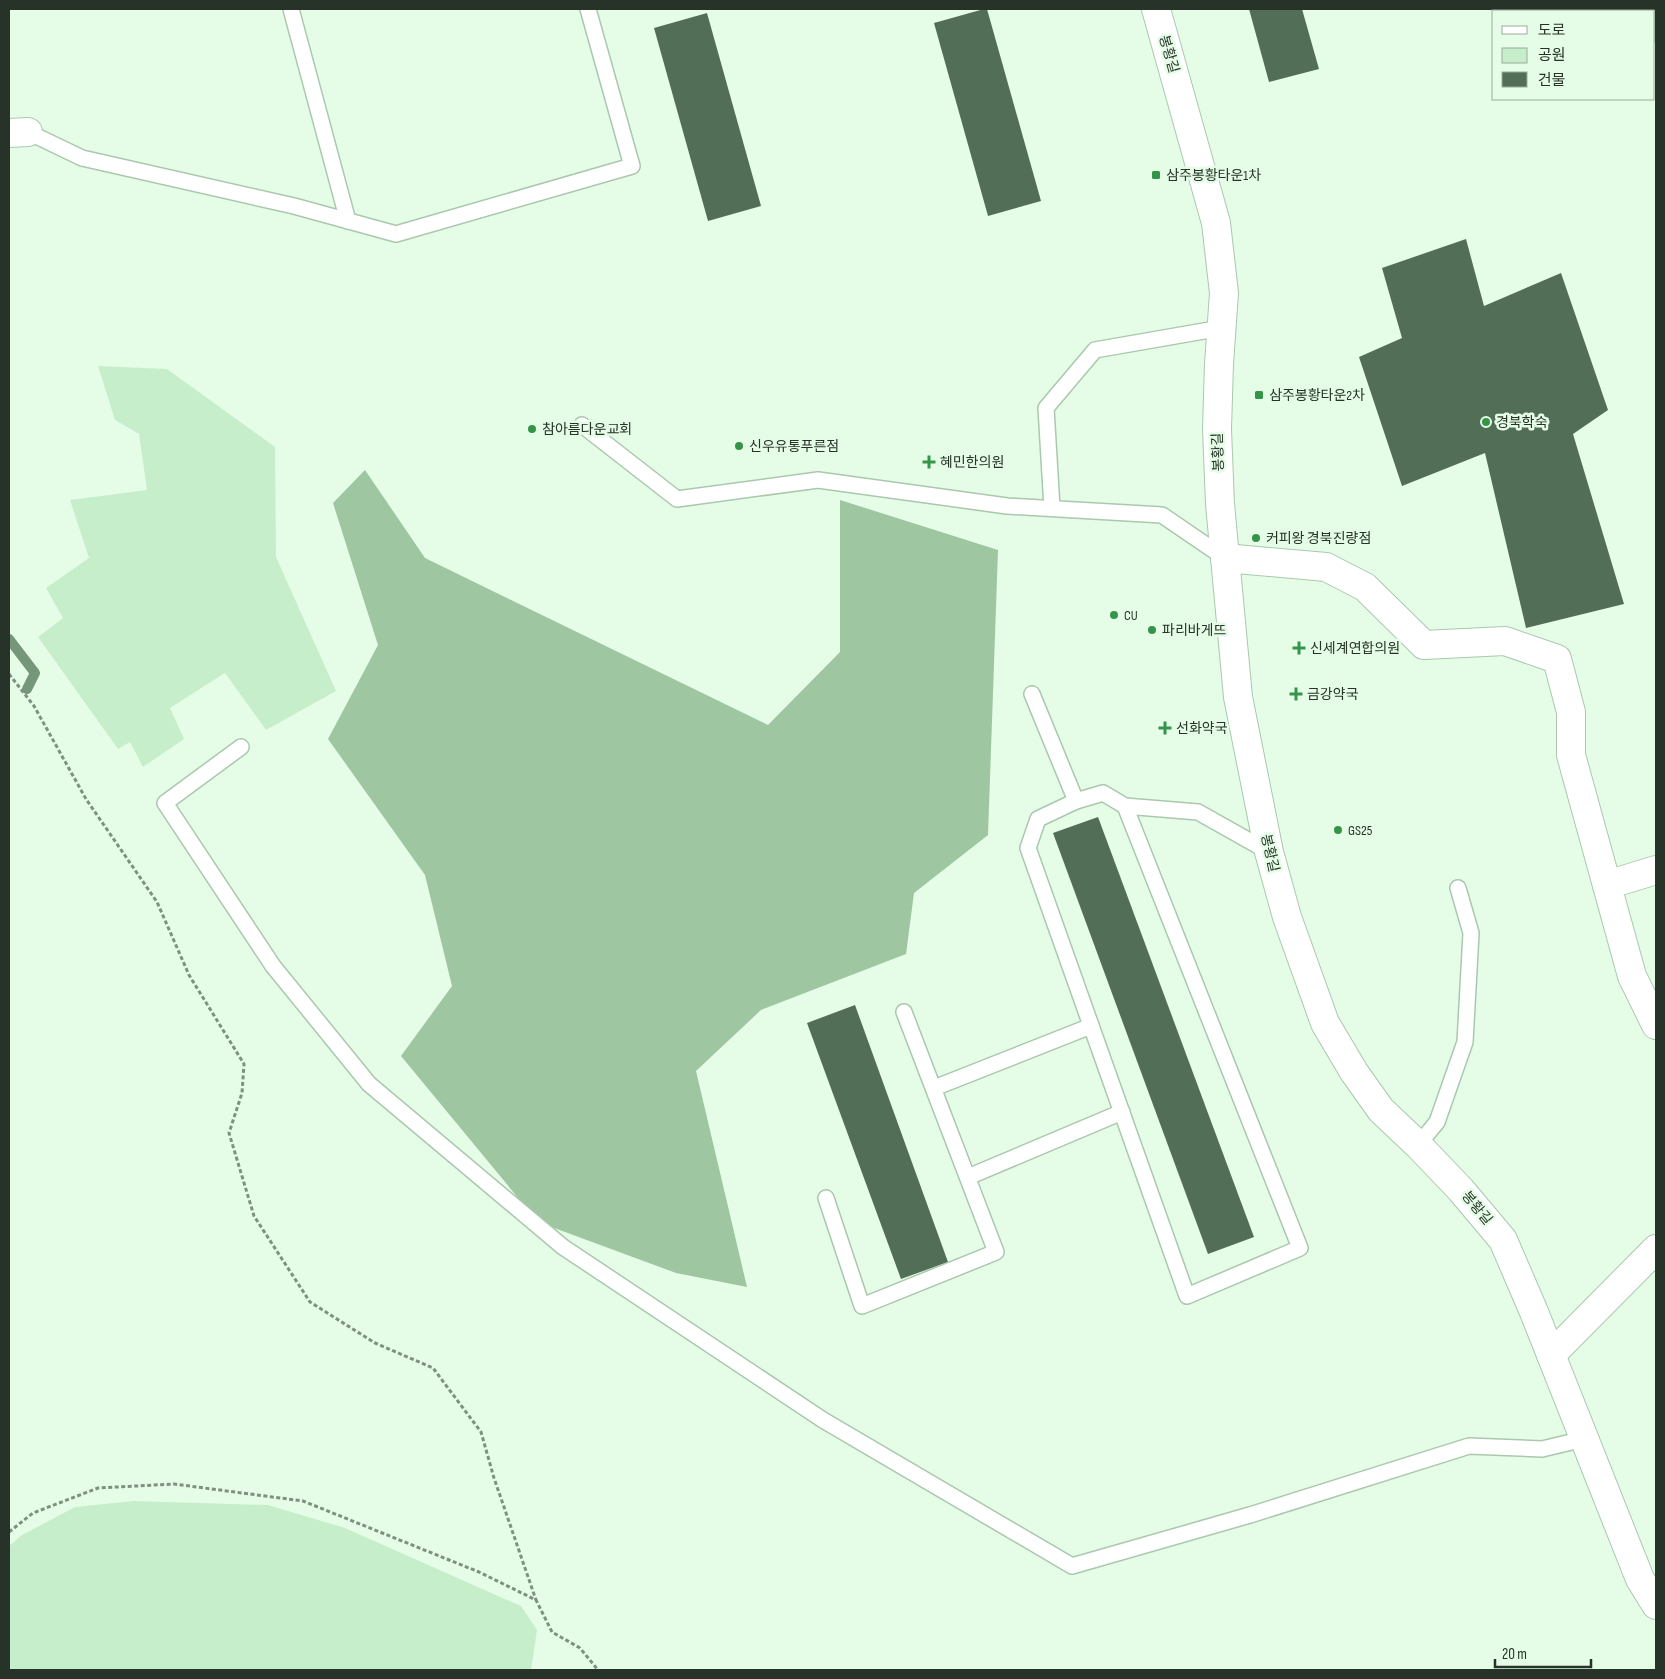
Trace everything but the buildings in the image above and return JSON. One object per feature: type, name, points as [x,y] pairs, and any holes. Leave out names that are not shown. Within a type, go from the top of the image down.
[{"type":"street","name":"봉황길","points":[[1156,9],[1216,223],[1224,293],[1217,429],[1220,504],[1238,697],[1269,852],[1287,917],[1326,1023],[1354,1072],[1381,1110],[1461,1190],[1504,1240],[1640,1579],[1656,1605]]},
{"type":"street","points":[[1225,558],[1326,567],[1366,587],[1424,645],[1505,641],[1557,659],[1571,712],[1571,755],[1632,976],[1656,1025]]},
{"type":"street","points":[[1607,885],[1656,870]]},
{"type":"street","points":[[1551,1355],[1656,1249]]},
{"type":"lane","points":[[291,9],[348,221]]},
{"type":"lane","points":[[19,132],[82,158],[294,206],[396,234],[632,166],[588,9]]},
{"type":"lane","points":[[1052,508],[1046,408],[1095,350],[1222,328]]},
{"type":"lane","points":[[582,424],[677,499],[818,480],[1007,506],[1162,515],[1225,558]]},
{"type":"lane","points":[[1032,694],[1076,801]]},
{"type":"lane","points":[[241,747],[165,803],[273,966],[369,1084],[563,1247],[823,1420],[1072,1566],[1250,1516],[1469,1446],[1542,1449],[1584,1439]]},
{"type":"lane","points":[[1125,806],[1300,1248],[1188,1296],[1028,848],[1038,819],[1076,801],[1102,793],[1125,806],[1198,812],[1269,852]]},
{"type":"lane","points":[[1418,1145],[1437,1122],[1465,1042],[1471,933],[1458,888]]},
{"type":"lane","points":[[826,1198],[862,1306],[996,1252],[904,1012]]},
{"type":"lane","points":[[934,1088],[1091,1026]]},
{"type":"lane","points":[[968,1177],[1122,1112]]},
{"type":"path","points":[[9,674],[34,706],[86,799],[157,902],[189,975],[244,1064],[242,1093],[229,1133],[254,1216],[310,1302],[375,1343],[433,1368],[481,1432],[494,1478],[536,1600],[552,1632],[580,1648],[598,1670]]},
{"type":"path","points":[[9,1532],[33,1512],[98,1488],[174,1484],[303,1501],[479,1572],[536,1600]]},
{"type":"green space","points":[[1656,9],[1656,50],[1655,10],[1646,10]]},
{"type":"green space","points":[[98,366],[167,369],[275,447],[276,557],[336,691],[266,730],[225,673],[170,708],[184,739],[143,767],[130,742],[118,749],[38,637],[63,618],[46,588],[89,558],[70,500],[147,490],[139,434],[115,420]]},
{"type":"green space","points":[[365,470],[425,558],[768,725],[840,652],[840,500],[998,550],[988,835],[914,893],[906,954],[761,1010],[696,1071],[747,1287],[676,1273],[538,1222],[401,1056],[452,986],[425,875],[328,739],[378,645],[333,503]]},
{"type":"green space","points":[[134,1501],[268,1505],[345,1528],[521,1606],[537,1630],[531,1670],[9,1670],[9,1546],[22,1535],[75,1507]]},
{"type":"waterway","points":[[9,639],[35,673],[27,689]]},
{"type":"place","name":"삼주봉황타운1차","points":[[1156,175]]},
{"type":"place","name":"삼주봉황타운2차","points":[[1259,395]]},
{"type":"place","name":"경북학숙","points":[[1486,422]]},
{"type":"place","name":"참아름다운교회","points":[[532,429]]},
{"type":"place","name":"신우유통푸른점","points":[[739,446]]},
{"type":"place","name":"혜민한의원","points":[[929,462]]},
{"type":"place","name":"커피왕 경북진량점","points":[[1256,538]]},
{"type":"place","name":"CU","points":[[1114,615]]},
{"type":"place","name":"파리바게뜨","points":[[1152,630]]},
{"type":"place","name":"신세계연합의원","points":[[1299,648]]},
{"type":"place","name":"금강약국","points":[[1296,694]]},
{"type":"place","name":"선화약국","points":[[1165,728]]},
{"type":"place","name":"GS25","points":[[1338,830]]}]
